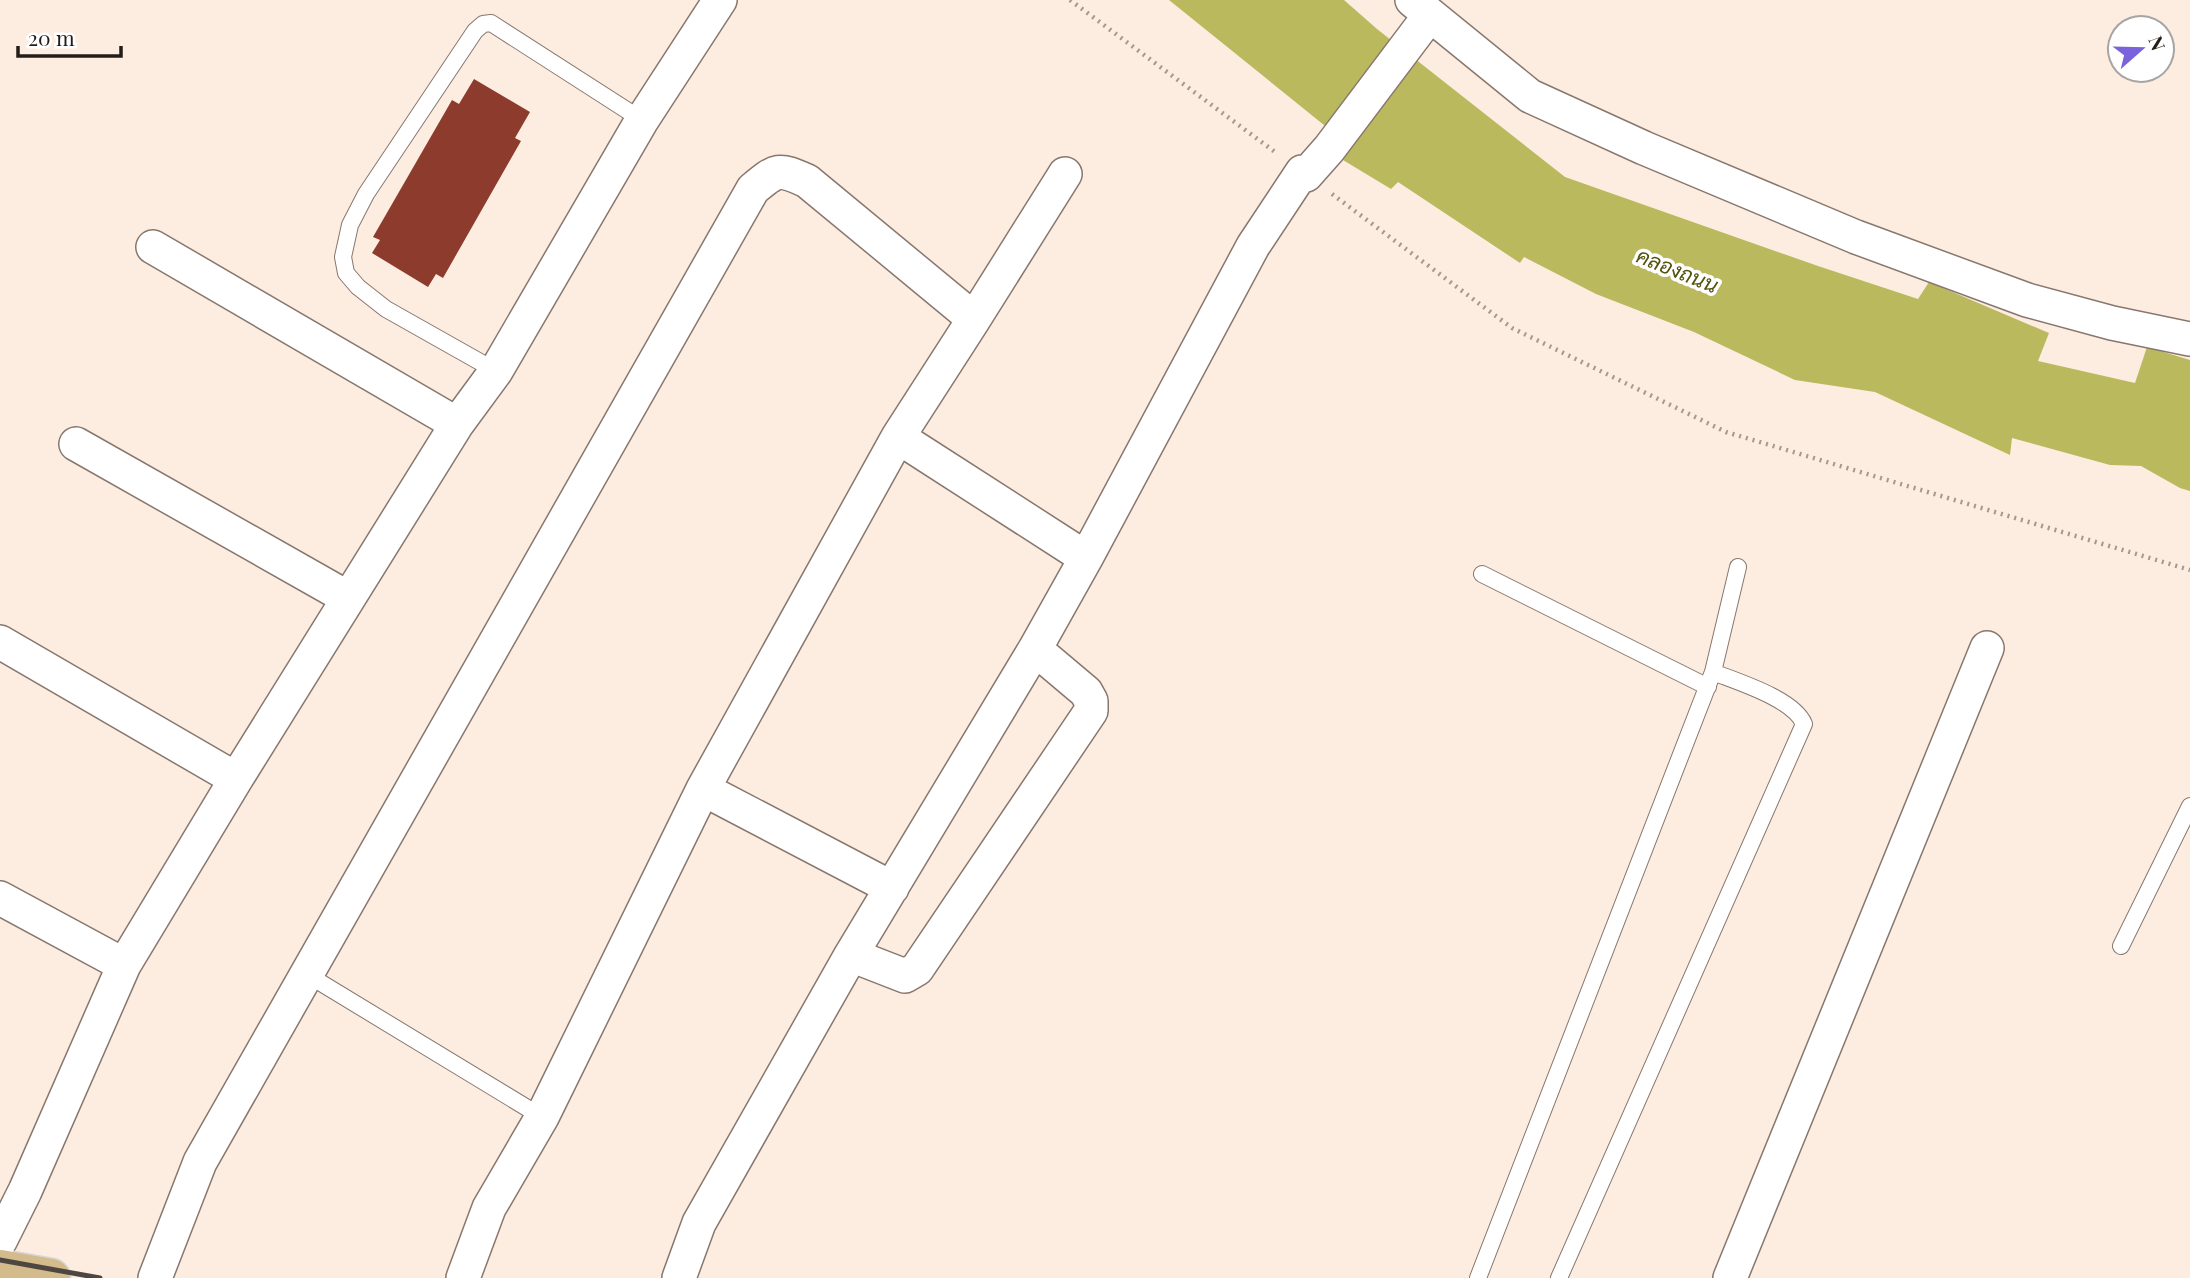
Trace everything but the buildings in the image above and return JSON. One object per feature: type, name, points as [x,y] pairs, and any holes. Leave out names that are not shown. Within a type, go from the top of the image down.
[{"type":"main road","points":[[0,1269],[51,1278]]},
{"type":"street","points":[[0,1241],[25,1191],[124,965],[348,598],[457,424],[496,370],[642,120],[720,0]]},
{"type":"street","points":[[679,1278],[699,1223],[851,955],[1035,649],[1253,246],[1304,174],[1329,149],[1390,67],[1421,8],[1530,96],[1644,148],[1856,237],[2027,300],[2112,323],[2190,339]]},
{"type":"street","points":[[155,1278],[200,1162],[752,189],[776,172],[784,171],[807,181],[974,319]]},
{"type":"street","points":[[463,1278],[489,1208],[541,1117],[703,789],[898,437],[1065,174]]},
{"type":"street","points":[[153,247],[457,424]]},
{"type":"street","points":[[898,437],[1086,558]]},
{"type":"street","points":[[76,444],[348,598]]},
{"type":"street","points":[[0,642],[236,779]]},
{"type":"street","points":[[1730,1278],[1987,648]]},
{"type":"street","points":[[851,955],[905,976],[917,969],[1091,711],[1091,701],[1086,692],[1035,649]]},
{"type":"street","points":[[703,789],[892,888]]},
{"type":"street","points":[[0,898],[124,965]]},
{"type":"lane","points":[[496,370],[386,309],[358,287],[346,273],[343,257],[350,226],[366,194],[475,31],[483,24],[491,23],[642,120]]},
{"type":"lane","points":[[1478,1278],[1710,679],[1738,568]]},
{"type":"lane","points":[[1482,574],[1710,679],[1789,706],[1801,716],[1804,724],[1559,1278]]},
{"type":"lane","points":[[2121,946],[2190,806]]},
{"type":"lane","points":[[308,975],[541,1117]]},
{"type":"path","points":[[1070,0],[1512,328],[1727,432],[2190,570]]},
{"type":"water","name":"คลองถนน","points":[[1169,0],[1344,0],[1565,177],[1918,299],[1929,282],[2049,333],[2038,361],[2135,383],[2147,347],[2190,360],[2190,491],[2141,466],[2110,465],[2012,438],[2010,455],[1875,392],[1795,380],[1694,332],[1596,294],[1524,257],[1520,263],[1398,182],[1391,189],[1338,157],[1345,142]]},
{"type":"railway","points":[[0,1260],[100,1278]]}]
